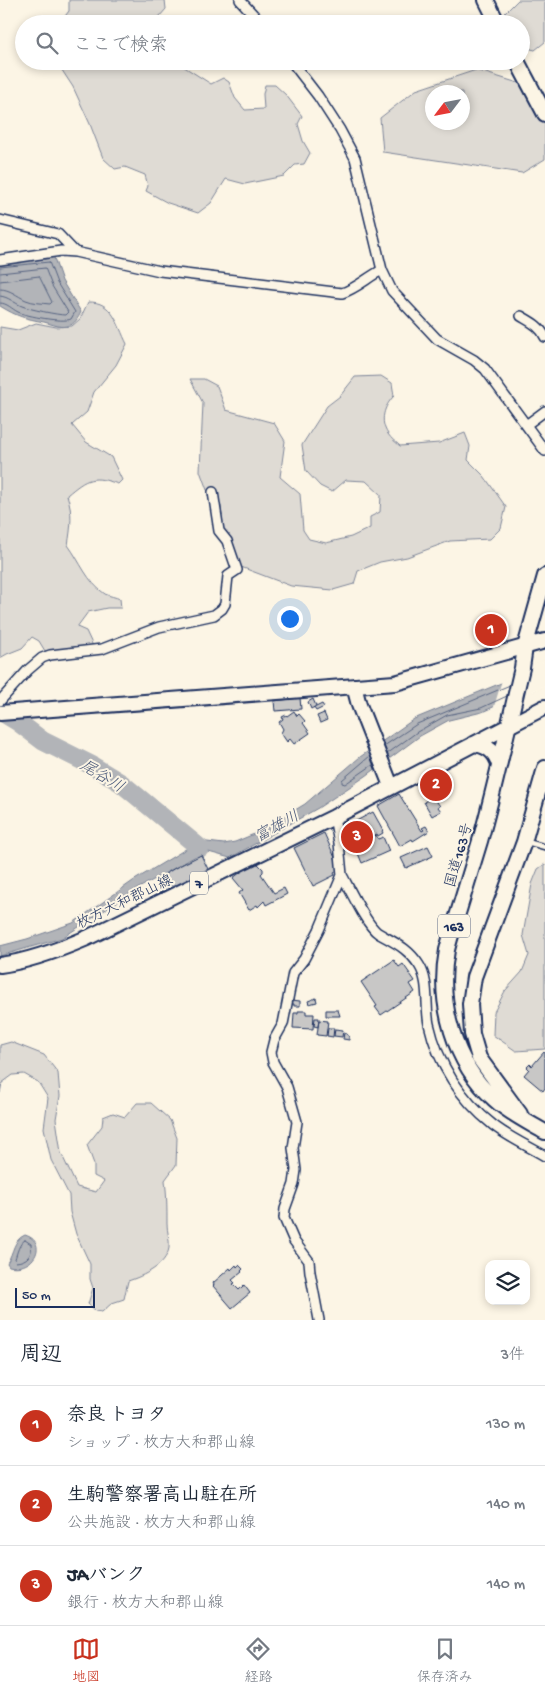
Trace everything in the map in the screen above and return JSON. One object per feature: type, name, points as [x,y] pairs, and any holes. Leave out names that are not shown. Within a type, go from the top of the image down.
[{"type":"main road","points":[[486,0],[494,15]]},
{"type":"main road","points":[[523,70],[545,114]]},
{"type":"main road","name":"国道163号","points":[[545,576],[525,647],[522,668],[481,839],[447,949],[444,972],[444,992],[451,1027],[464,1061],[493,1099],[545,1132]]},
{"type":"main road","points":[[0,713],[395,683],[545,641]]},
{"type":"main road","points":[[354,686],[359,705],[391,786]]},
{"type":"main road","name":"枚方大和郡山線","points":[[0,966],[58,950],[87,938],[334,817],[545,707]]},
{"type":"main road","points":[[473,744],[480,744],[491,749],[499,765]]},
{"type":"main road","name":"国道163号","points":[[523,1119],[479,1058],[472,1034],[470,1004],[474,977],[524,842],[545,768]]},
{"type":"street","points":[[240,0],[254,15]]},
{"type":"street","points":[[298,70],[318,96],[355,158],[382,270],[392,291],[437,339],[474,360],[485,370],[545,451]]},
{"type":"street","points":[[0,220],[58,234],[75,252]]},
{"type":"street","points":[[0,260],[61,251],[75,252],[160,271],[342,293],[354,289],[368,277],[382,270]]},
{"type":"street","points":[[521,316],[542,330],[545,337]]},
{"type":"street","points":[[526,425],[545,412]]},
{"type":"street","points":[[0,701],[28,670],[42,658],[50,655],[102,649],[159,627],[214,615],[222,609],[225,604],[228,576],[237,570],[227,541],[219,531],[213,492]]},
{"type":"street","points":[[334,817],[342,875],[369,922],[377,932],[408,951],[420,966],[425,978],[429,1022],[434,1041],[440,1059],[458,1089],[494,1126],[545,1156]]},
{"type":"street","points":[[319,1320],[309,1261],[294,1241],[284,1218],[296,1170],[292,1148],[297,1122],[287,1087],[272,1062],[271,1052],[274,1040],[283,1024],[293,973],[304,959],[319,930],[342,875]]},
{"type":"lane","points":[[524,842],[545,847]]},
{"type":"shaded area","points":[[69,0],[165,0],[166,9],[161,15],[66,15],[69,11]]},
{"type":"shaded area","points":[[518,0],[545,0],[545,42],[535,50],[530,49],[530,15],[506,15],[505,13]]},
{"type":"shaded area","points":[[62,70],[189,70],[211,84],[223,78],[229,82],[235,98],[245,110],[264,109],[263,94],[265,85],[275,85],[286,95],[302,116],[298,124],[303,141],[310,153],[304,164],[295,165],[284,176],[245,184],[226,179],[211,203],[198,213],[168,203],[146,191],[148,186],[145,175],[125,167],[115,169],[103,158],[73,87]]},
{"type":"shaded area","points":[[476,70],[528,86],[545,114],[545,159],[522,173],[383,152],[380,118],[416,90],[425,87],[425,130],[470,130],[470,85],[431,85]]},
{"type":"shaded area","points":[[88,302],[103,305],[109,310],[127,344],[116,365],[94,392],[87,412],[72,425],[86,442],[111,457],[122,480],[118,484],[96,479],[91,480],[80,485],[67,495],[71,520],[68,545],[93,584],[105,594],[120,599],[121,608],[107,608],[88,612],[77,627],[86,631],[93,646],[45,651],[39,641],[32,637],[22,648],[0,658],[0,327],[18,330],[36,323],[56,327],[72,326],[80,319]]},
{"type":"shaded area","points":[[381,376],[392,383],[394,396],[385,409],[383,419],[389,436],[400,446],[439,443],[465,433],[470,446],[468,460],[484,476],[506,507],[501,528],[490,539],[450,541],[407,557],[380,562],[358,571],[354,584],[333,590],[291,586],[241,567],[232,541],[223,530],[221,506],[207,490],[200,471],[203,403],[190,379],[204,379],[217,386],[226,410],[274,423],[285,441],[280,477],[300,494],[303,530],[309,539],[326,543],[351,537],[370,528],[370,517],[380,512],[381,495],[366,481],[346,480],[332,492],[320,486],[306,471],[302,445],[327,406],[340,396],[355,377]]},
{"type":"shaded area","points":[[545,864],[545,1049],[516,1051],[493,1035],[494,1012],[505,991],[522,972],[529,955],[523,935],[532,884],[538,869]]},
{"type":"shaded area","points":[[11,1042],[44,1055],[58,1073],[60,1096],[56,1119],[61,1153],[77,1187],[96,1192],[104,1181],[94,1176],[94,1164],[87,1145],[102,1126],[103,1117],[113,1113],[125,1117],[137,1103],[151,1103],[170,1120],[177,1138],[176,1165],[165,1180],[169,1245],[167,1254],[159,1265],[128,1281],[124,1299],[112,1303],[102,1312],[96,1311],[88,1304],[93,1288],[90,1279],[90,1264],[76,1234],[70,1212],[69,1195],[51,1160],[44,1128],[48,1098],[38,1082],[24,1074],[13,1075],[2,1083],[0,1093],[0,1045]]},
{"type":"water","points":[[53,255],[62,281],[81,312],[74,322],[68,326],[56,326],[21,317],[0,306],[0,262]]},
{"type":"water","name":"富雄川","points":[[523,674],[534,689],[482,712],[449,720],[420,736],[366,776],[318,808],[230,858],[205,851],[137,889],[62,938],[0,956],[0,946],[73,923],[133,881],[199,841],[224,844],[235,842],[259,832],[305,804],[360,757],[414,719]]},
{"type":"water","points":[[25,1235],[36,1244],[35,1255],[25,1265],[18,1267],[9,1266],[7,1263],[16,1243]]},
{"type":"pier","points":[[545,660],[545,686],[493,710],[502,680]]},
{"type":"building","points":[[300,698],[301,709],[275,711],[274,701]]},
{"type":"building","points":[[313,699],[316,706],[311,709],[308,702]]},
{"type":"building","points":[[322,704],[324,707],[316,711],[314,708]]},
{"type":"building","points":[[294,711],[297,716],[299,714],[305,721],[303,723],[310,733],[294,744],[290,739],[287,742],[281,733],[283,729],[279,722],[283,719],[282,717]]},
{"type":"building","points":[[324,713],[327,720],[320,723],[317,716]]},
{"type":"building","points":[[399,794],[422,831],[424,830],[422,828],[426,826],[429,831],[413,841],[412,839],[400,846],[378,806]]},
{"type":"building","points":[[433,797],[440,806],[438,807],[441,811],[432,816],[424,802]]},
{"type":"building","points":[[373,812],[383,833],[378,836],[377,834],[351,848],[341,830],[343,829],[341,826],[345,823],[347,826]]},
{"type":"building","points":[[324,833],[336,860],[337,871],[334,873],[335,875],[313,886],[294,848]]},
{"type":"building","points":[[376,835],[378,839],[383,837],[389,851],[362,863],[355,846]]},
{"type":"building","points":[[428,846],[433,856],[406,868],[401,858]]},
{"type":"building","points":[[201,855],[209,871],[169,890],[162,876]]},
{"type":"building","points":[[257,863],[263,869],[261,874],[274,893],[284,888],[287,894],[266,905],[264,901],[258,907],[257,905],[249,910],[239,893],[243,890],[233,878],[249,866]]},
{"type":"building","points":[[394,960],[399,967],[403,964],[415,981],[410,984],[415,992],[381,1015],[361,982]]},
{"type":"building","points":[[316,998],[317,1002],[309,1004],[308,1001]]},
{"type":"building","points":[[292,1000],[300,1001],[300,1006],[294,1006]]},
{"type":"building","points":[[326,1010],[338,1010],[340,1016],[326,1016]]},
{"type":"building","points":[[298,1011],[314,1014],[313,1029],[293,1028],[294,1013],[298,1013]]},
{"type":"building","points":[[315,1018],[319,1018],[318,1027],[314,1026]]},
{"type":"building","points":[[319,1020],[328,1021],[326,1036],[317,1035]]},
{"type":"building","points":[[328,1028],[334,1028],[333,1037],[327,1036]]},
{"type":"building","points":[[335,1029],[343,1030],[342,1037],[334,1036]]},
{"type":"building","points":[[344,1033],[347,1034],[349,1040],[343,1039]]},
{"type":"building","points":[[544,1052],[545,1088],[543,1091],[524,1075],[529,1069],[527,1067],[530,1064],[532,1066]]},
{"type":"building","points":[[236,1265],[243,1269],[232,1280],[235,1283],[233,1284],[239,1290],[244,1285],[250,1293],[232,1308],[213,1286],[213,1283]]},
{"type":"waterway","name":"尾谷川","points":[[0,711],[43,741],[93,766],[121,783],[200,848]]},
{"type":"place","name":"奈良 トヨタ","points":[[491,630]]},
{"type":"place","name":"生駒警察署高山駐在所","points":[[436,785]]},
{"type":"place","name":"JAバンク","points":[[357,837]]}]
